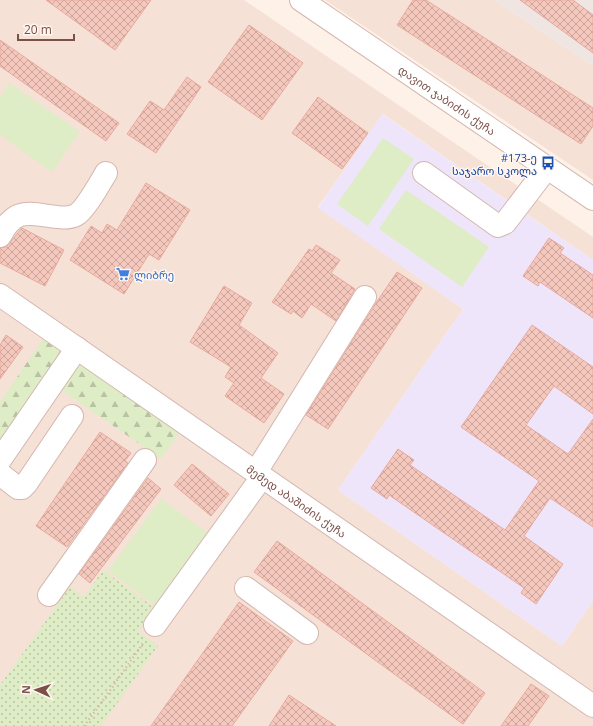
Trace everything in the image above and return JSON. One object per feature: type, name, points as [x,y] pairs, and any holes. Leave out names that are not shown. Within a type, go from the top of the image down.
[{"type":"street","name":"დავით ჯაბიძის ქუჩა","points":[[301,0],[593,199]]},
{"type":"street","points":[[424,173],[498,226],[505,223],[547,168]]},
{"type":"street","points":[[0,236],[6,224],[16,216],[30,213],[66,218],[76,215],[86,203],[106,172]]},
{"type":"street","name":"მემედ აბაშიძის ქუჩა","points":[[0,294],[593,706]]},
{"type":"street","points":[[155,625],[259,474],[365,297]]},
{"type":"street","points":[[0,460],[77,348]]},
{"type":"street","points":[[0,474],[18,488],[22,488],[72,416]]},
{"type":"street","points":[[49,595],[145,460]]},
{"type":"street","points":[[246,588],[307,634]]},
{"type":"path","points":[[84,726],[155,625]]},
{"type":"shaded area","points":[[0,0],[244,0],[593,237],[593,260],[383,114],[318,207],[463,309],[338,490],[562,646],[593,601],[593,726],[0,726]]},
{"type":"shaded area","points":[[325,0],[494,0],[593,66],[593,180]]},
{"type":"shaded area","points":[[494,0],[593,0],[593,66]]},
{"type":"shaded area","points":[[382,114],[593,260],[593,601],[562,646],[338,490],[463,309],[318,208]]},
{"type":"green space","points":[[9,83],[80,132],[52,172],[0,135],[0,97]]},
{"type":"green space","points":[[383,138],[414,159],[368,226],[337,204]]},
{"type":"green space","points":[[406,190],[489,247],[462,287],[379,229]]},
{"type":"green space","points":[[43,339],[179,433],[161,459],[44,378],[0,443],[0,402]]},
{"type":"green space","points":[[161,499],[212,536],[159,608],[108,571]]},
{"type":"green space","points":[[103,570],[155,608],[138,631],[158,646],[101,726],[0,726],[0,685],[70,587],[84,597]]},
{"type":"building","points":[[46,0],[151,0],[115,50]]},
{"type":"building","points":[[413,0],[426,0],[593,108],[593,126],[581,144],[397,25]]},
{"type":"building","points":[[520,0],[573,0],[593,15],[593,53]]},
{"type":"building","points":[[249,25],[303,63],[262,120],[208,82]]},
{"type":"building","points":[[0,40],[119,123],[106,141],[0,66]]},
{"type":"building","points":[[187,77],[201,87],[156,153],[127,134],[150,101],[164,110]]},
{"type":"building","points":[[318,97],[368,133],[342,169],[292,133]]},
{"type":"building","points":[[146,183],[190,210],[159,260],[149,254],[124,294],[70,260],[91,226],[102,233],[107,224],[117,230]]},
{"type":"building","points":[[22,228],[64,250],[45,286],[0,263],[0,248],[6,247]]},
{"type":"building","points":[[549,238],[564,248],[560,253],[593,275],[593,318],[540,282],[538,286],[523,276]]},
{"type":"building","points":[[316,245],[340,260],[331,273],[355,289],[336,321],[311,304],[302,318],[293,311],[291,314],[272,302],[309,249],[312,251]]},
{"type":"building","points":[[397,272],[422,288],[328,429],[306,415]]},
{"type":"building","points":[[224,286],[252,303],[239,325],[278,353],[261,378],[284,394],[264,423],[225,396],[234,383],[225,377],[231,367],[190,342]]},
{"type":"building","points":[[532,325],[593,367],[593,414],[554,386],[526,425],[568,454],[593,419],[593,527],[550,498],[524,536],[563,564],[536,604],[521,593],[524,588],[389,495],[387,499],[371,488],[398,449],[414,460],[410,465],[505,530],[539,481],[461,427]]},
{"type":"building","points":[[6,335],[23,347],[0,379],[0,345]]},
{"type":"building","points":[[100,432],[131,453],[125,461],[128,463],[67,547],[36,526]]},
{"type":"building","points":[[192,464],[229,494],[211,516],[174,485]]},
{"type":"building","points":[[148,478],[161,489],[90,583],[79,574]]},
{"type":"building","points":[[277,541],[485,693],[463,724],[254,572]]},
{"type":"building","points":[[239,602],[293,641],[232,726],[151,726]]},
{"type":"building","points":[[531,684],[549,696],[528,726],[501,726]]},
{"type":"building","points":[[289,695],[336,726],[269,726]]},
{"type":"place","name":"#173-ე საჯარო სკოლა","points":[[548,163]]},
{"type":"place","name":"ლიბრე","points":[[123,274]]}]
